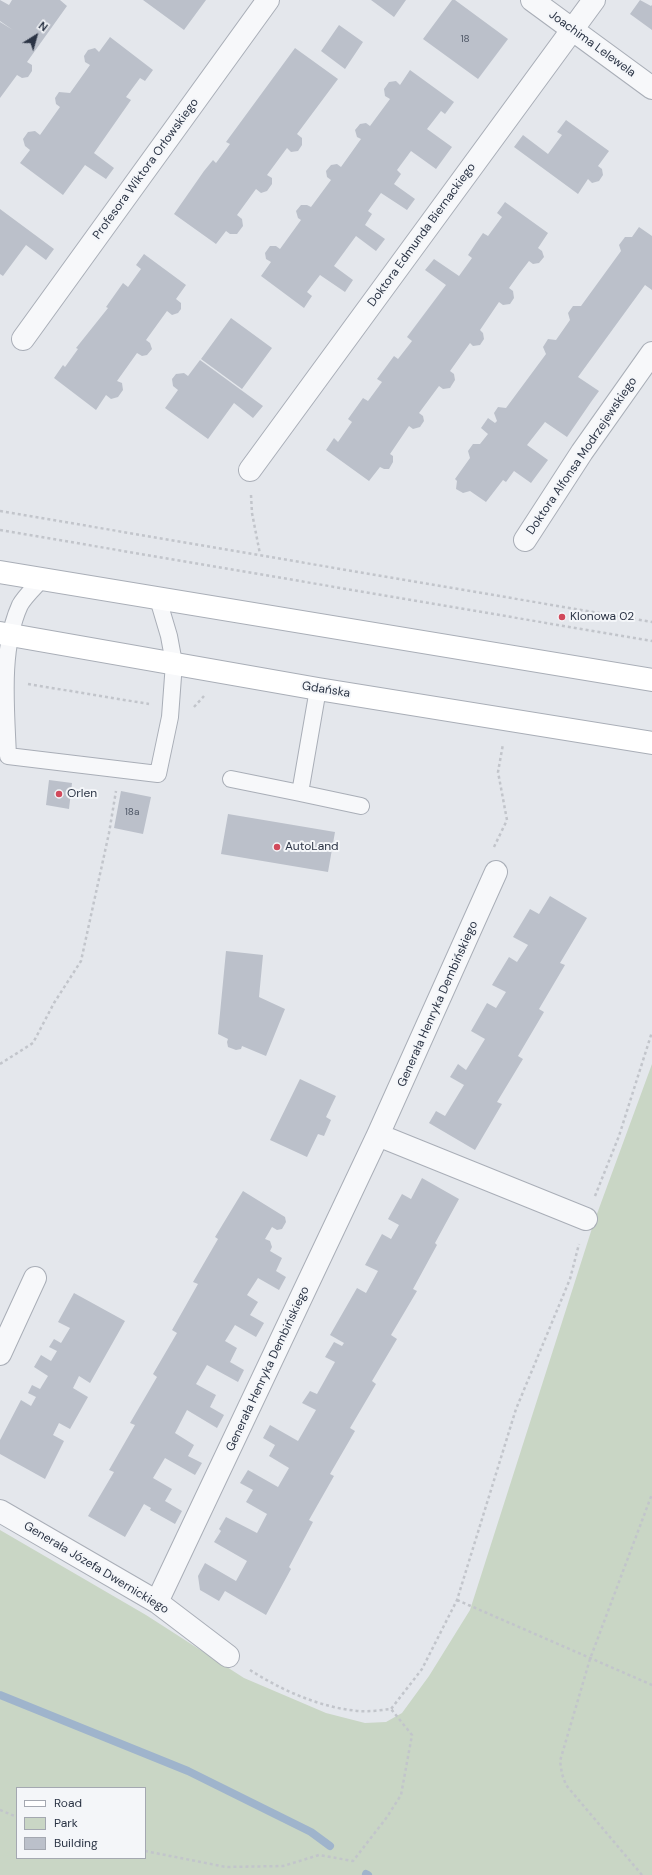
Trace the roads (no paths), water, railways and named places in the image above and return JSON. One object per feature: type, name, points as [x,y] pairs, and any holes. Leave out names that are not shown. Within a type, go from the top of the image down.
[{"type":"main road","points":[[0,572],[652,680]]},
{"type":"main road","name":"Gdańska","points":[[3,634],[318,689],[652,743]]},
{"type":"street","name":"Profesora Wiktora Orłowskiego","points":[[23,339],[268,0]]},
{"type":"street","name":"Joachima Lelewela","points":[[532,0],[652,88]]},
{"type":"street","name":"Doktora Edmunda Biernackiego","points":[[250,470],[594,0]]},
{"type":"street","name":"Doktora Alfonsa Modrzejewskiego","points":[[526,540],[582,452],[652,352]]},
{"type":"street","name":"Generała Henryka Dembińskiego","points":[[157,1602],[378,1135],[496,872]]},
{"type":"street","points":[[378,1135],[586,1219]]},
{"type":"street","points":[[0,1354],[35,1278]]},
{"type":"street","name":"Generała Józefa Dwernickiego","points":[[0,1511],[157,1602],[228,1656]]},
{"type":"lane","points":[[42,579],[20,604],[3,634],[3,680],[8,756],[158,774],[170,717],[174,663],[169,636],[158,599]]},
{"type":"lane","points":[[300,793],[318,689]]},
{"type":"lane","points":[[231,779],[361,806]]},
{"type":"waterway","points":[[0,1695],[188,1771],[311,1832],[330,1846]]},
{"type":"place","name":"Klonowa 02","points":[[562,617]]},
{"type":"place","name":"Orlen","points":[[59,794]]},
{"type":"place","name":"AutoLand","points":[[277,847]]}]
